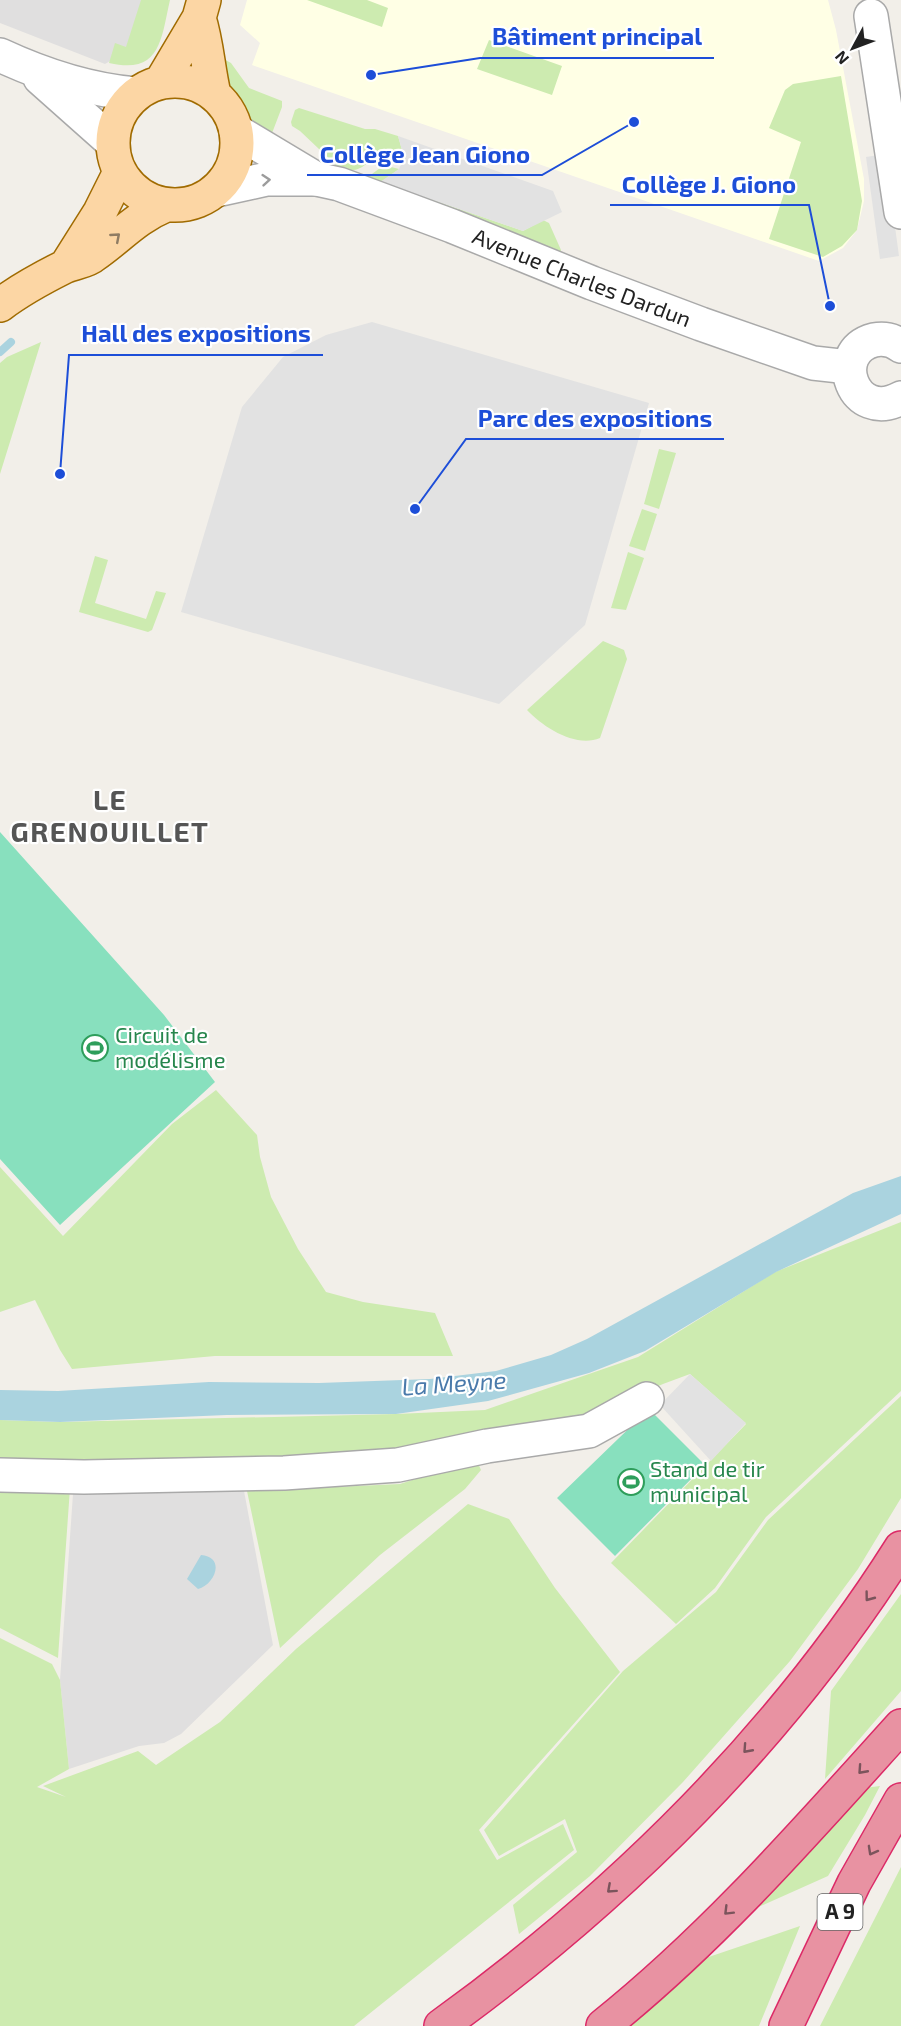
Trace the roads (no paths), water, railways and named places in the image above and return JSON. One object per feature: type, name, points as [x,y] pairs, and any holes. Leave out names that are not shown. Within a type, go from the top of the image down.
[{"type":"highway","points":[[441,2026],[568,1928],[650,1853],[680,1822],[795,1695],[879,1583],[901,1548]]},
{"type":"highway","points":[[603,2026],[667,1970],[721,1918],[798,1839],[901,1726]]},
{"type":"highway","name":"A 9","points":[[786,2026],[854,1883],[901,1800]]},
{"type":"main road","points":[[66,266],[100,212],[116,157],[115,124],[123,107],[148,88],[201,9]]},
{"type":"main road","points":[[201,9],[214,94]]},
{"type":"main road","points":[[116,157],[128,184],[139,194],[166,205],[193,202],[217,190],[227,178],[234,163],[237,147],[236,131],[224,104],[214,94],[197,84],[179,81],[148,88]]},
{"type":"main road","points":[[0,305],[20,291],[66,266],[93,257],[132,224],[149,212],[166,205]]},
{"type":"street","points":[[871,16],[901,213]]},
{"type":"street","points":[[0,55],[29,69],[93,88],[148,88]]},
{"type":"street","points":[[29,69],[116,157]]},
{"type":"street","name":"Avenue Charles Dardun","points":[[236,131],[316,179]]},
{"type":"street","name":"Avenue Charles Dardun","points":[[217,190],[267,179],[316,179],[339,184],[701,324],[813,363],[849,367]]},
{"type":"street","points":[[900,339],[867,342],[855,353],[849,367],[852,386],[866,400],[884,404],[901,398]]},
{"type":"street","points":[[0,1475],[84,1477],[237,1475],[398,1465],[487,1446],[589,1431],[647,1399]]},
{"type":"water","name":"La Meyne","points":[[901,1176],[901,1214],[776,1272],[645,1351],[589,1373],[488,1401],[396,1414],[227,1415],[60,1422],[0,1420],[0,1390],[58,1391],[209,1382],[319,1383],[430,1379],[496,1371],[551,1355],[587,1339],[853,1193]]},
{"type":"water","points":[[201,1555],[209,1557],[216,1566],[213,1577],[198,1589],[187,1579]]},
{"type":"waterway","points":[[0,352],[11,342]]},
{"type":"place","name":"Bâtiment principal","points":[[371,75]]},
{"type":"place","name":"Collège Jean Giono","points":[[634,122]]},
{"type":"place","name":"Collège J. Giono","points":[[830,306]]},
{"type":"place","name":"Hall des expositions","points":[[60,474]]},
{"type":"place","name":"Parc des expositions","points":[[415,509]]},
{"type":"place","name":"Circuit de modélisme","points":[[95,1048]]},
{"type":"place","name":"Stand de tir municipal","points":[[631,1482]]},
{"type":"district","name":"LE GRENOUILLET","points":[[110,816]]}]
